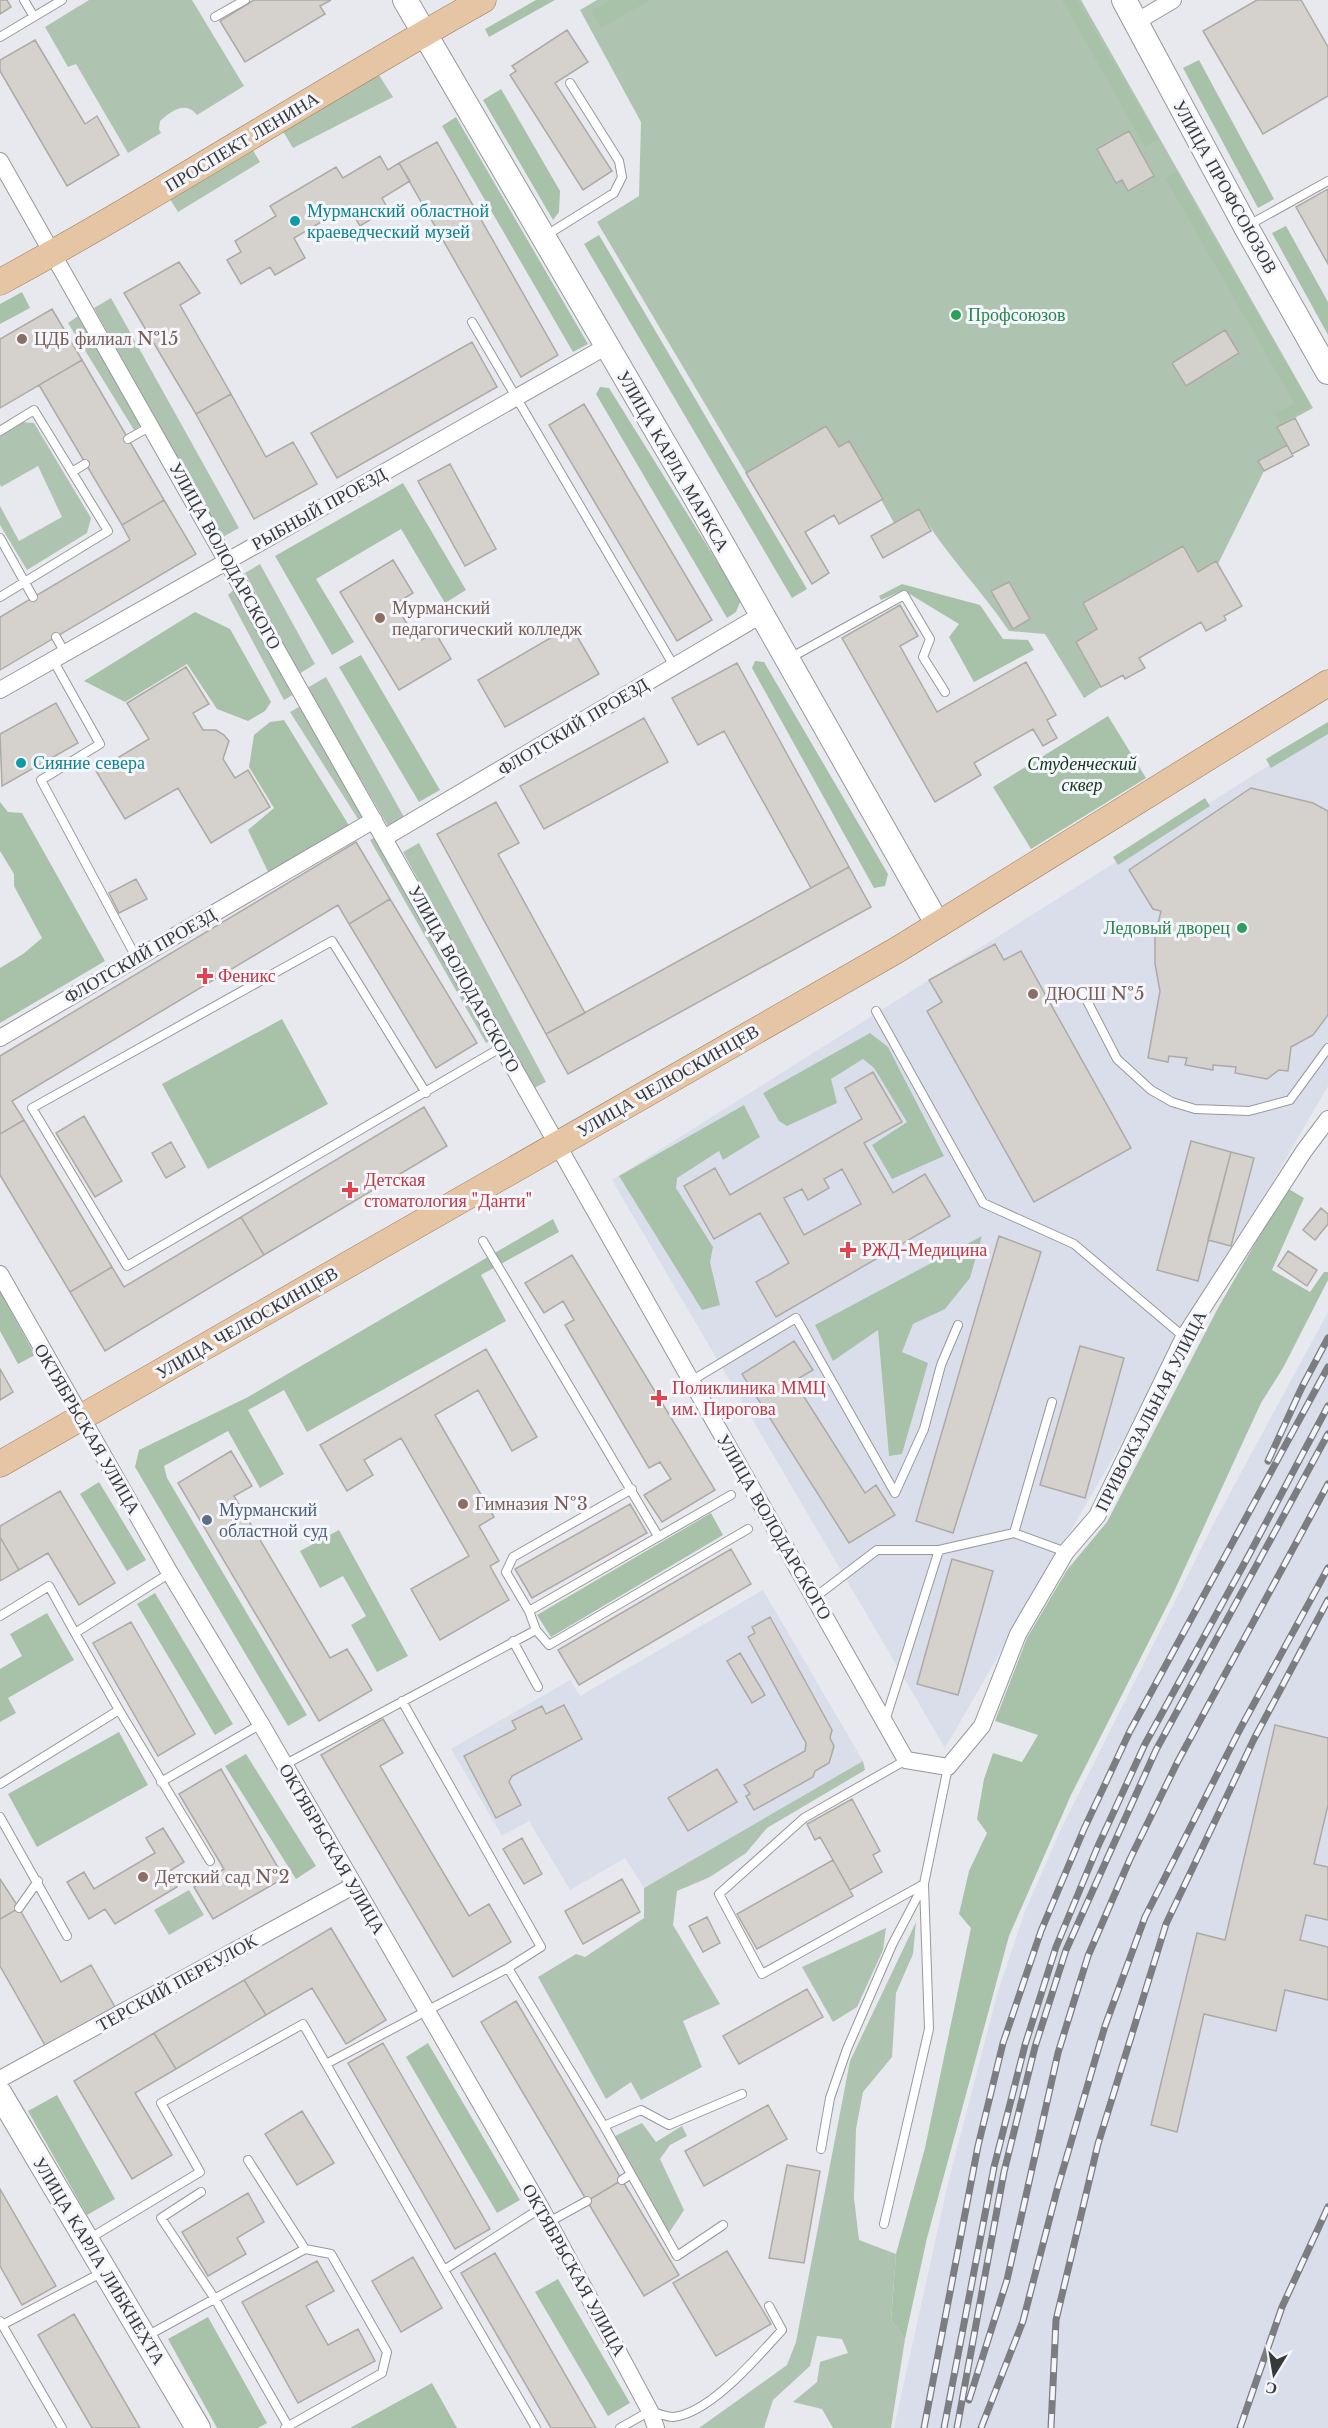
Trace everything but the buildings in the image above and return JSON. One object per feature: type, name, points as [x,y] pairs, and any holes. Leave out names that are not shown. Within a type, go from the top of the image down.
[{"type":"main road","name":"ПРОСПЕКТ ЛЕНИНА","points":[[0,282],[124,213],[424,32],[483,0]]},
{"type":"main road","name":"УЛИЦА ЧЕЛЮСКИНЦЕВ","points":[[0,1464],[938,925],[1328,683]]},
{"type":"street","name":"УЛИЦА КАРЛА МАРКСА","points":[[405,0],[544,236],[938,925]]},
{"type":"street","name":"УЛИЦА ПРОФСОЮЗОВ","points":[[1124,0],[1246,227],[1328,372]]},
{"type":"street","points":[[1136,22],[1173,0]]},
{"type":"street","name":"УЛИЦА ВОЛОДАРСКОГО","points":[[0,161],[906,1760]]},
{"type":"street","name":"РЫБНЫЙ ПРОЕЗД","points":[[0,690],[607,346]]},
{"type":"street","name":"ФЛОТСКИЙ ПРОЕЗД","points":[[384,838],[761,615]]},
{"type":"street","name":"ФЛОТСКИЙ ПРОЕЗД","points":[[0,1038],[374,820]]},
{"type":"street","name":"ПРИВОКЗАЛЬНАЯ УЛИЦА","points":[[948,1767],[982,1726],[1018,1634],[1066,1552],[1097,1516],[1184,1337],[1304,1151],[1328,1119]]},
{"type":"street","name":"ОКТЯБРЬСКАЯ УЛИЦА","points":[[0,1274],[170,1573],[261,1724],[545,2215],[651,2411],[656,2428]]},
{"type":"street","points":[[906,1760],[948,1767]]},
{"type":"street","name":"ТЕРСКИЙ ПЕРЕУЛОК","points":[[0,2079],[353,1886]]},
{"type":"street","name":"УЛИЦА КАРЛА ЛИБКНЕХТА","points":[[0,2094],[198,2428]]},
{"type":"lane","points":[[24,0],[34,16]]},
{"type":"lane","points":[[0,37],[62,0]]},
{"type":"lane","points":[[215,17],[245,0]]},
{"type":"lane","points":[[544,236],[614,193],[621,177],[619,161],[570,83]]},
{"type":"lane","points":[[1246,227],[1328,181]]},
{"type":"lane","points":[[472,322],[674,666]]},
{"type":"lane","points":[[0,430],[34,410],[108,531],[0,597]]},
{"type":"lane","points":[[128,439],[151,426]]},
{"type":"lane","points":[[72,472],[86,464]]},
{"type":"lane","points":[[0,538],[33,597]]},
{"type":"lane","points":[[787,660],[904,595],[930,639],[923,657],[945,692]]},
{"type":"lane","points":[[56,637],[59,657],[100,744],[41,780],[137,959]]},
{"type":"lane","points":[[426,1093],[332,941],[32,1108],[127,1266],[426,1093],[502,1047]]},
{"type":"lane","points":[[1083,993],[1117,1059],[1151,1090],[1172,1102],[1195,1109],[1250,1112],[1290,1100],[1328,1048]]},
{"type":"lane","points":[[876,1011],[983,1203],[1074,1244],[1184,1337]]},
{"type":"lane","points":[[483,1241],[658,1536]]},
{"type":"lane","points":[[690,1381],[796,1318],[895,1493],[924,1429],[941,1365],[958,1325]]},
{"type":"lane","points":[[1014,1533],[1052,1402]]},
{"type":"lane","points":[[632,1490],[513,1557],[506,1572],[529,1611],[536,1630],[549,1645],[748,1529]]},
{"type":"lane","points":[[529,1611],[731,1495]]},
{"type":"lane","points":[[813,1598],[877,1550],[939,1550],[1014,1533],[1066,1552]]},
{"type":"lane","points":[[885,1721],[939,1550]]},
{"type":"lane","points":[[75,1633],[170,1573]]},
{"type":"lane","points":[[0,1616],[49,1586],[161,1782],[210,1861]]},
{"type":"lane","points":[[284,1765],[536,1630]]},
{"type":"lane","points":[[513,1641],[538,1687]]},
{"type":"lane","points":[[326,2064],[508,1968],[541,1947],[402,1701]]},
{"type":"lane","points":[[0,1784],[119,1710]]},
{"type":"lane","points":[[161,1782],[261,1724]]},
{"type":"lane","points":[[906,1760],[804,1818],[719,1894],[762,1974],[924,1884]]},
{"type":"lane","points":[[884,2224],[929,2029],[924,1884],[948,1767]]},
{"type":"lane","points":[[0,1817],[67,1936]]},
{"type":"lane","points":[[18,1908],[38,1881]]},
{"type":"lane","points":[[821,2149],[830,2098],[847,2049],[892,1945],[924,1884]]},
{"type":"lane","points":[[508,1968],[604,2126],[677,2256],[723,2225]]},
{"type":"lane","points":[[87,2240],[200,2172],[161,2103],[303,2024],[536,2428]]},
{"type":"lane","points":[[604,2126],[641,2110],[669,2125],[742,2094]]},
{"type":"lane","points":[[248,2160],[305,2249]]},
{"type":"lane","points":[[622,2180],[631,2174]]},
{"type":"lane","points":[[145,2337],[215,2299],[305,2249],[331,2254],[387,2352],[382,2373],[287,2427],[215,2299],[161,2218],[201,2192]]},
{"type":"lane","points":[[444,2270],[545,2215],[587,2201]]},
{"type":"lane","points":[[62,2428],[1,2323],[105,2271]]},
{"type":"lane","points":[[620,2428],[651,2411],[672,2417],[697,2410],[740,2374],[782,2330],[769,2306]]},
{"type":"shaded area","points":[[1322,732],[1328,732],[1328,1086],[945,1748],[612,1180]]},
{"type":"shaded area","points":[[1328,1312],[1328,2428],[894,2428],[948,2183],[998,1991],[1025,1911],[1062,1827],[1216,1519]]},
{"type":"shaded area","points":[[763,1590],[863,1761],[644,1888],[625,1858],[570,1890],[529,1821],[502,1836],[451,1749],[570,1680],[580,1696]]},
{"type":"green space","points":[[89,0],[192,0],[244,86],[197,115],[188,108],[174,111],[160,121],[161,133],[128,153],[76,64],[68,67],[45,27]]},
{"type":"green space","points":[[536,0],[555,0],[489,37],[485,29]]},
{"type":"green space","name":"Профсоюзов","points":[[597,0],[1081,0],[1313,408],[1278,427],[1287,445],[1259,461],[1264,471],[1218,564],[1216,561],[1198,572],[1183,546],[1083,603],[1097,629],[1076,642],[1101,687],[1084,698],[1045,634],[1009,631],[940,541],[919,509],[894,523],[849,441],[839,447],[826,426],[746,473],[597,222],[639,196],[641,122],[580,10]]},
{"type":"green space","points":[[610,0],[651,0],[601,28],[591,10]]},
{"type":"green space","points":[[1062,0],[1077,0],[1158,139],[1145,147]]},
{"type":"green space","points":[[1199,60],[1274,199],[1258,208],[1183,68]]},
{"type":"green space","points":[[377,72],[393,97],[293,148],[281,128]]},
{"type":"green space","points":[[501,89],[560,191],[559,212],[553,220],[483,100]]},
{"type":"green space","points":[[456,117],[588,344],[573,352],[442,126]]},
{"type":"green space","points":[[251,147],[260,162],[178,212],[168,196]]},
{"type":"green space","points":[[1176,172],[1311,406],[1281,423],[1275,414],[1294,403],[1165,178]]},
{"type":"green space","points":[[1286,226],[1328,302],[1328,335],[1272,233]]},
{"type":"green space","points":[[599,235],[807,589],[792,598],[584,244]]},
{"type":"green space","points":[[22,292],[30,308],[0,324],[0,304]]},
{"type":"green space","points":[[111,298],[239,528],[221,538],[94,308]]},
{"type":"green space","points":[[78,316],[143,424],[134,430],[68,323]]},
{"type":"green space","points":[[600,387],[609,388],[741,600],[736,612],[727,618],[596,394]]},
{"type":"green space","points":[[22,422],[34,423],[91,518],[87,533],[27,570],[0,525],[0,506],[19,541],[62,517],[38,466],[1,487],[0,434]]},
{"type":"green space","points":[[403,483],[466,590],[445,603],[401,529],[316,579],[354,642],[332,655],[275,556]]},
{"type":"green space","points":[[260,564],[315,664],[299,674],[245,573]]},
{"type":"green space","points":[[902,584],[980,605],[1003,639],[1028,640],[1034,650],[974,682],[949,637],[959,624],[903,590],[881,600],[879,596]]},
{"type":"green space","points":[[237,587],[296,693],[284,700],[228,595]]},
{"type":"green space","points":[[195,612],[230,629],[271,702],[265,711],[248,721],[217,709],[187,664],[125,702],[84,681]]},
{"type":"green space","points":[[361,655],[440,790],[419,802],[339,667]]},
{"type":"green space","points":[[755,661],[764,662],[888,874],[885,886],[874,888],[752,668]]},
{"type":"green space","points":[[326,677],[404,817],[388,826],[307,688]]},
{"type":"green space","points":[[304,704],[369,814],[358,819],[290,712]]},
{"type":"green space","name":"Студенческий сквер","points":[[1108,716],[1146,778],[1031,849],[993,787]]},
{"type":"green space","points":[[284,720],[350,827],[269,874],[248,830],[274,808],[249,767],[254,735],[270,722]]},
{"type":"green space","points":[[1328,722],[1328,734],[1271,768],[1266,759]]},
{"type":"green space","points":[[1205,798],[1210,806],[1118,865],[1113,857]]},
{"type":"green space","points":[[0,802],[8,812],[22,813],[105,961],[0,1023],[0,968],[23,954],[42,938],[14,886],[14,874],[0,851]]},
{"type":"green space","points":[[379,835],[492,1040],[486,1043],[370,840]]},
{"type":"green space","points":[[419,843],[546,1082],[532,1089],[403,852]]},
{"type":"green space","points":[[282,1019],[328,1104],[208,1169],[162,1084]]},
{"type":"green space","points":[[870,1033],[888,1047],[944,1156],[892,1179],[872,1145],[907,1122],[874,1068],[863,1059],[831,1079],[837,1103],[787,1126],[779,1121],[763,1093]]},
{"type":"green space","points":[[744,1105],[760,1137],[723,1160],[719,1151],[677,1178],[676,1188],[713,1247],[710,1262],[720,1305],[702,1310],[619,1176]]},
{"type":"green space","points":[[1287,1188],[1304,1198],[1272,1270],[1310,1292],[1324,1272],[1328,1272],[1328,1280],[1283,1368],[1261,1403],[1171,1598],[1071,1795],[1009,1936],[927,2238],[905,2339],[891,2320],[896,2254],[925,2148],[971,1928],[959,1914],[969,1871],[987,1833],[977,1819],[984,1779],[993,1753],[1022,1762],[1038,1735],[995,1721],[1027,1638],[1067,1570],[1107,1522],[1218,1308]]},
{"type":"green space","points":[[553,1219],[559,1232],[481,1275],[506,1321],[307,1432],[284,1390],[248,1410],[284,1474],[260,1488],[228,1431],[164,1466],[167,1478],[307,1715],[288,1726],[135,1467],[139,1450],[248,1397]]},
{"type":"green space","points":[[982,1236],[970,1278],[945,1309],[913,1324],[902,1352],[928,1363],[902,1454],[889,1456],[878,1330],[833,1361],[815,1325]]},
{"type":"green space","points":[[0,1291],[35,1355],[18,1364],[0,1331]]},
{"type":"green space","points":[[99,1482],[146,1560],[127,1571],[80,1494]]},
{"type":"green space","points":[[711,1513],[723,1535],[551,1637],[537,1615]]},
{"type":"green space","points":[[339,1530],[408,1656],[377,1672],[351,1625],[366,1616],[343,1576],[320,1588],[300,1551]]},
{"type":"green space","points":[[155,1593],[233,1724],[215,1735],[137,1604]]},
{"type":"green space","points":[[47,1613],[74,1660],[8,1698],[16,1713],[0,1722],[0,1669],[22,1656],[10,1634]]},
{"type":"green space","points":[[119,1732],[148,1785],[37,1847],[8,1794]]},
{"type":"green space","points":[[246,1754],[316,1866],[296,1879],[225,1766]]},
{"type":"green space","points":[[863,1761],[865,1770],[767,1828],[746,1853],[710,1877],[677,1891],[673,1925],[720,2004],[683,2021],[702,2067],[641,2100],[631,2082],[606,2099],[538,1977],[576,1954],[585,1957],[644,1918],[644,1888]]},
{"type":"green space","points":[[189,1890],[204,1915],[169,1935],[154,1910]]},
{"type":"green space","points":[[916,1922],[913,1954],[896,1993],[892,2057],[863,2092],[856,2129],[854,2198],[859,2240],[896,2254],[891,2320],[905,2339],[891,2428],[833,2428],[822,2409],[793,2402],[817,2382],[820,2362],[848,2353],[842,2339],[817,2336],[810,2366],[773,2400],[764,2428],[699,2428],[787,2365],[796,2342],[850,2061]]},
{"type":"green space","points":[[886,1928],[883,1950],[857,2007],[833,2022],[802,1967]]},
{"type":"green space","points":[[428,2043],[520,2200],[497,2213],[406,2057]]},
{"type":"green space","points":[[57,2095],[115,2199],[87,2215],[28,2111]]},
{"type":"green space","points":[[642,2123],[656,2142],[682,2126],[687,2136],[670,2145],[660,2159],[684,2210],[669,2233],[615,2136]]},
{"type":"green space","points":[[558,2279],[630,2403],[608,2416],[535,2292]]},
{"type":"green space","points":[[208,2317],[267,2423],[258,2428],[217,2428],[168,2339]]},
{"type":"green space","points":[[432,2383],[457,2428],[350,2428]]},
{"type":"railway","points":[[1268,1461],[1302,1387],[1328,1338]]},
{"type":"railway","points":[[924,2428],[978,2146],[1003,2043],[1041,1931],[1084,1829],[1130,1731],[1328,1367]]},
{"type":"railway","points":[[944,2428],[994,2167],[1025,2045],[1056,1947],[1098,1846],[1145,1744],[1328,1406]]},
{"type":"railway","points":[[957,2428],[1004,2172],[1035,2047],[1066,1950],[1156,1750],[1328,1434]]},
{"type":"railway","points":[[969,2400],[1007,2280],[1058,2053],[1088,1956],[1130,1859],[1178,1761],[1328,1484]]},
{"type":"railway","points":[[981,2428],[1023,2321],[1057,2190],[1105,2026],[1145,1917],[1239,1731],[1328,1568]]},
{"type":"railway","points":[[1051,2428],[1056,2320],[1098,2144],[1166,1924],[1254,1739],[1328,1600]]},
{"type":"railway","points":[[1240,2428],[1282,2307],[1328,2207]]},
{"type":"place","name":"Мурманский областной краеведческий музей","points":[[295,221]]},
{"type":"place","name":"Профсоюзов","points":[[956,315]]},
{"type":"place","name":"ЦДБ филиал №15","points":[[22,339]]},
{"type":"place","name":"Мурманский педагогический колледж","points":[[380,618]]},
{"type":"place","name":"Сияние севера","points":[[21,763]]},
{"type":"place","name":"Ледовый дворец","points":[[1242,928]]},
{"type":"place","name":"Феникс","points":[[205,976]]},
{"type":"place","name":"ДЮСШ №5","points":[[1033,994]]},
{"type":"place","name":"Детская стоматология \"Данти\"","points":[[350,1190]]},
{"type":"place","name":"РЖД-Медицина","points":[[848,1250]]},
{"type":"place","name":"Поликлиника ММЦ им. Пирогова","points":[[659,1398]]},
{"type":"place","name":"Гимназия №3","points":[[463,1504]]},
{"type":"place","name":"Мурманский областной суд","points":[[207,1520]]},
{"type":"place","name":"Детский сад №2","points":[[143,1877]]}]
